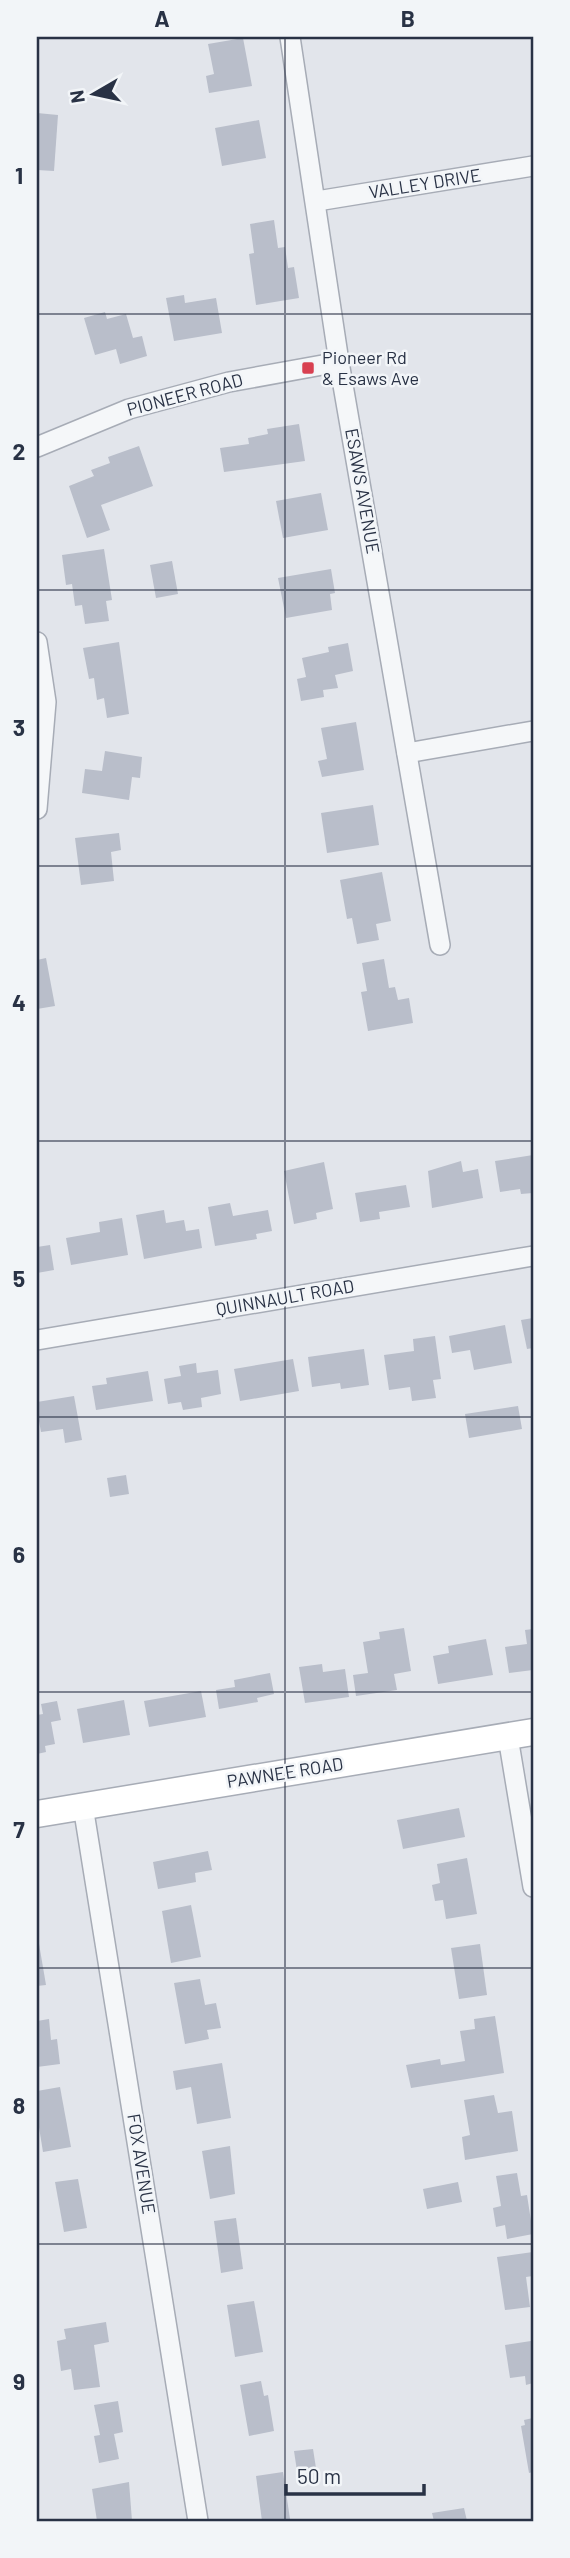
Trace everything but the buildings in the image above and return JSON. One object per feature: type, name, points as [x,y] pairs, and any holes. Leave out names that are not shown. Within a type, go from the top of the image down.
[{"type":"street","name":"ESAWS AVENUE","points":[[290,37],[317,201],[339,362],[440,945]]},
{"type":"street","name":"VALLEY DRIVE","points":[[317,201],[533,166]]},
{"type":"street","name":"PIONEER ROAD","points":[[37,447],[129,409],[229,382],[339,362]]},
{"type":"street","points":[[37,642],[46,702],[37,809]]},
{"type":"street","points":[[407,753],[533,731]]},
{"type":"street","name":"QUINNAULT ROAD","points":[[37,1340],[533,1256]]},
{"type":"street","points":[[521,1734],[533,1887]]},
{"type":"street","name":"PAWNEE ROAD","points":[[37,1814],[521,1734]]},
{"type":"street","name":"FOX AVENUE","points":[[83,1806],[198,2521]]},
{"type":"place","name":"Pioneer Rd & Esaws Ave","points":[[308,368]]}]
